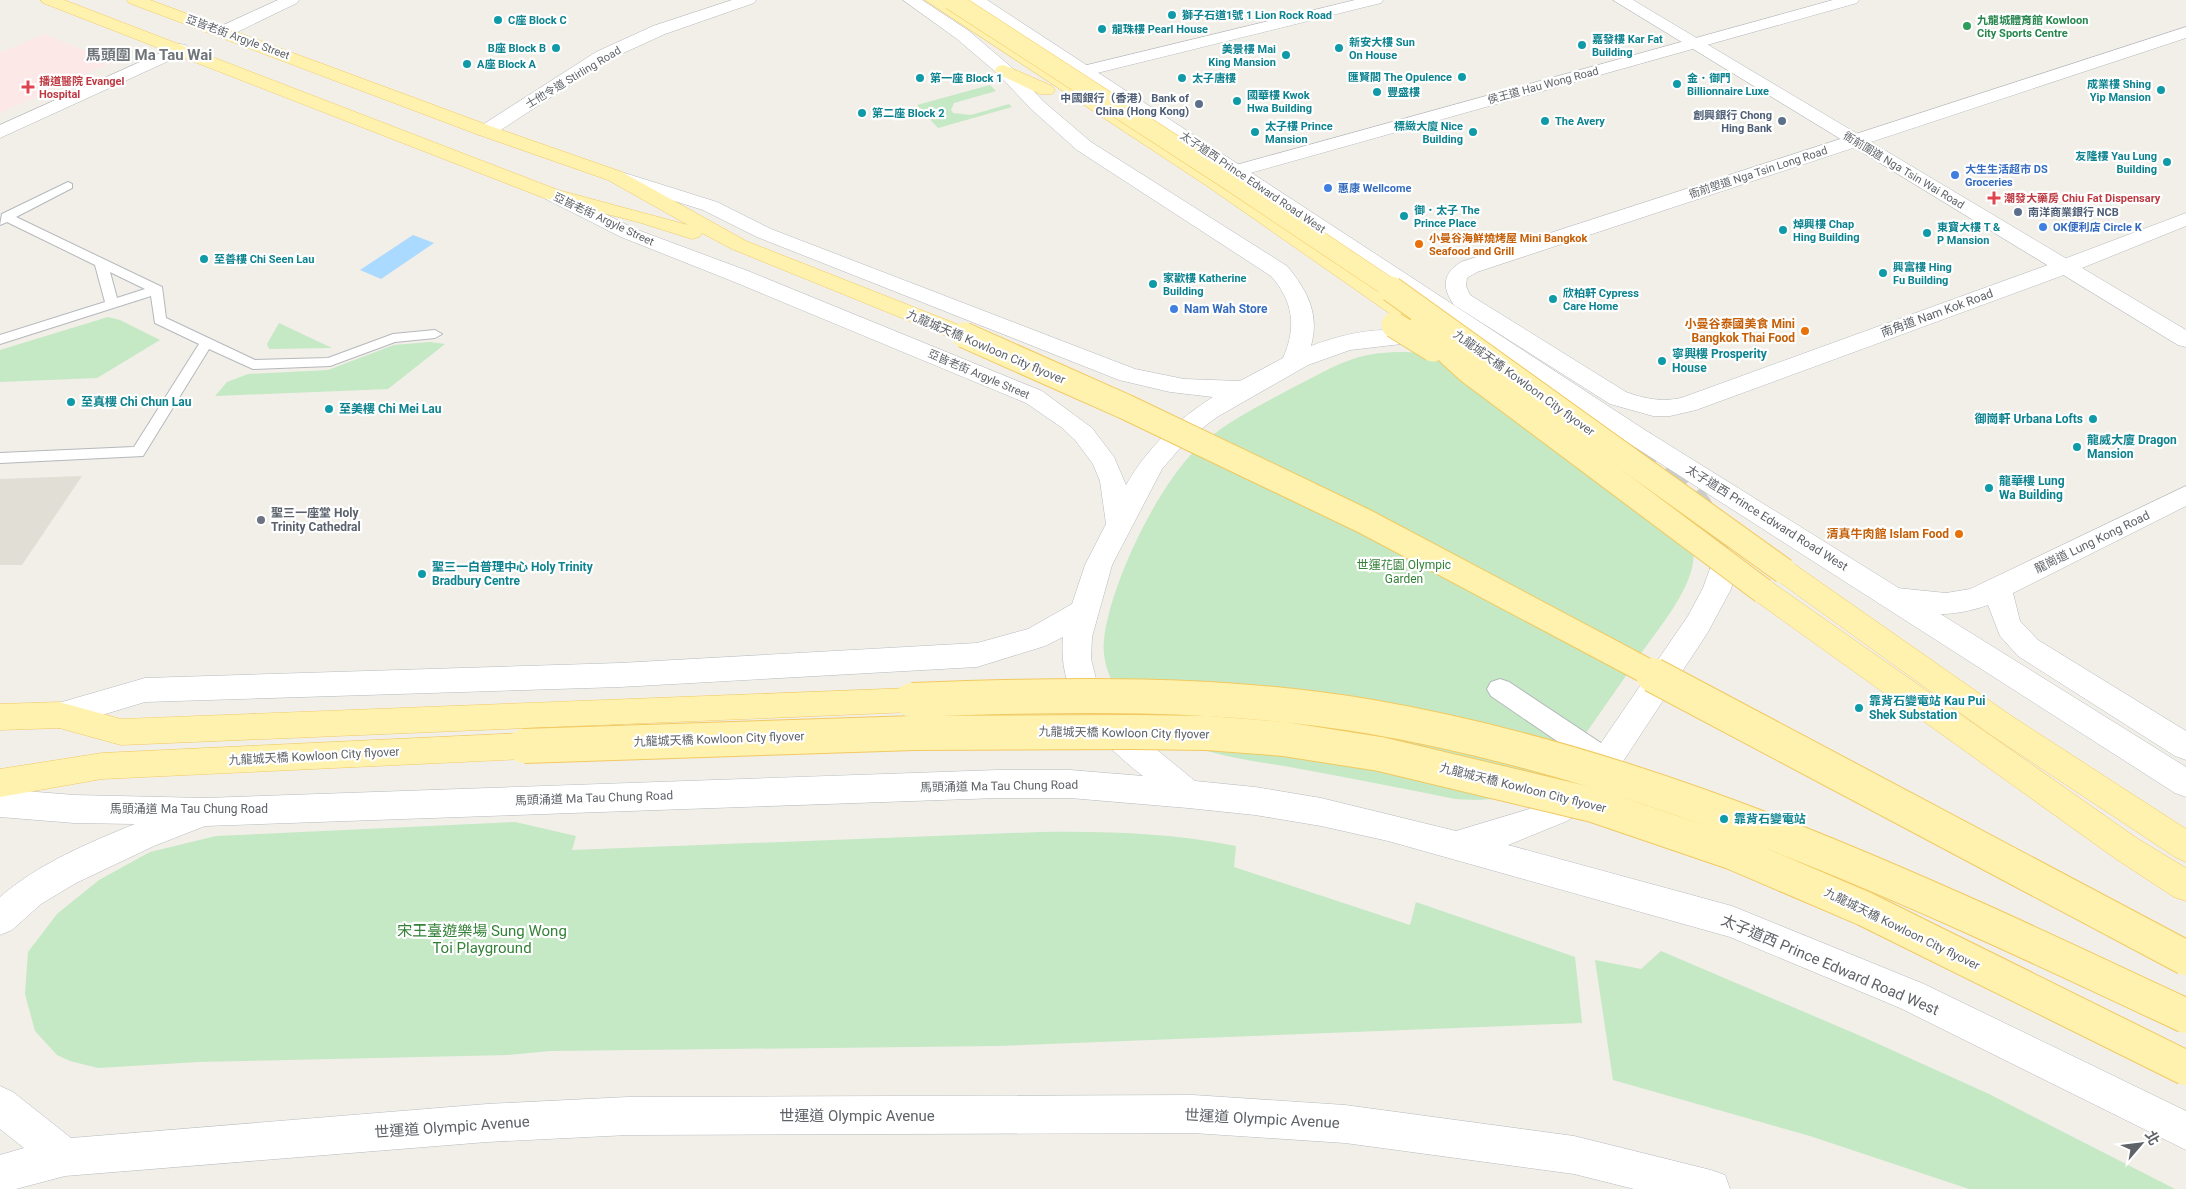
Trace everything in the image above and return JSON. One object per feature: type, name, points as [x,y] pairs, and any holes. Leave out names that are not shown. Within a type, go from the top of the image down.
[{"type":"main road","name":"亞皆老街 Argyle Street","points":[[49,0],[552,194],[628,233],[740,276],[1034,397],[1074,423],[1092,440],[1114,480],[1119,524]]},
{"type":"main road","name":"亞皆老街 Argyle Street","points":[[136,0],[486,131],[615,176],[710,206],[764,233],[1127,375],[1172,386],[1196,389],[1244,388]]},
{"type":"main road","points":[[223,32],[292,0]]},
{"type":"main road","name":"士他令道 Stirling Road","points":[[486,131],[609,53],[659,30],[748,0]]},
{"type":"main road","points":[[911,0],[963,35],[1004,70],[1037,105],[1084,146],[1279,271],[1296,292],[1304,316],[1302,343],[1293,363]]},
{"type":"main road","name":"九龍城天橋 Kowloon City flyover","points":[[933,0],[1214,182],[1410,317],[1469,371],[1872,671],[2127,849],[2186,886]]},
{"type":"main road","name":"九龍城天橋 Kowloon City flyover","points":[[951,0],[1224,176],[1424,311],[2002,726],[2186,847]]},
{"type":"main road","name":"太子道西 Prince Edward Road West","points":[[976,0],[1636,436],[2186,783]]},
{"type":"main road","points":[[1084,71],[1375,0]]},
{"type":"main road","name":"衙前圍道 Nga Tsin Wai Road","points":[[1621,0],[2186,340]]},
{"type":"main road","name":"侯王道 Hau Wong Road","points":[[1236,171],[1851,0]]},
{"type":"main road","name":"衙前塱道 Nga Tsin Long Road","points":[[1688,404],[1667,410],[1630,403],[1472,307],[1459,296],[1453,285],[1455,278],[1461,271],[1469,267],[2186,32]]},
{"type":"main road","points":[[0,132],[180,49]]},
{"type":"main road","points":[[1004,70],[1062,98],[1394,325],[1469,371]]},
{"type":"main road","name":"九龍城天橋 Kowloon City flyover","points":[[615,176],[739,245]]},
{"type":"main road","name":"九龍城天橋 Kowloon City flyover","points":[[552,194],[739,245],[964,335],[1162,424],[1364,521],[2186,958]]},
{"type":"main road","name":"南角道 Nam Kok Road","points":[[1688,404],[2064,267],[2186,219]]},
{"type":"main road","points":[[1188,794],[1110,728],[1093,707],[1082,684],[1076,661],[1076,638],[1092,579],[1104,550],[1140,482],[1168,445],[1203,414],[1244,388],[1293,363],[1342,344],[1374,339],[1402,338]]},
{"type":"main road","name":"龍崗道 Lung Kong Road","points":[[1998,588],[2186,495]]},
{"type":"main road","points":[[1456,846],[1543,820],[1567,807],[1586,792],[1698,624],[1717,589],[1722,570]]},
{"type":"main road","points":[[1998,588],[2005,620],[2016,638],[2028,648],[2186,747]]},
{"type":"main road","name":"太子道西 Prince Edward Road West","points":[[1897,599],[1935,606],[1952,606],[1977,598],[1998,588]]},
{"type":"main road","points":[[0,717],[60,715],[145,690],[155,689],[632,674],[977,655],[1035,638],[1051,631],[1084,610]]},
{"type":"main road","points":[[60,715],[120,732],[1032,694],[1206,698],[1291,706],[1399,722],[1538,752],[1632,779],[1726,812],[1904,885],[2186,1016]]},
{"type":"main road","name":"九龍城天橋 Kowloon City flyover","points":[[0,783],[102,766],[524,746],[914,733],[1134,732],[1284,739],[1380,754],[1593,805],[1734,853],[1865,910],[2186,1068]]},
{"type":"main road","name":"馬頭涌道 Ma Tau Chung Road","points":[[0,803],[74,809],[205,812],[998,784],[1070,784],[1254,801],[1321,812],[1388,827],[1456,846]]},
{"type":"main road","points":[[0,919],[29,893],[64,872],[143,836],[205,812]]},
{"type":"main road","name":"太子道西 Prince Edward Road West","points":[[1456,846],[1732,922],[1912,996],[2186,1131]]},
{"type":"main road","points":[[0,1105],[65,1157]]},
{"type":"main road","name":"世運道 Olympic Avenue","points":[[0,1174],[65,1157],[488,1123],[628,1116],[1193,1114],[1345,1124],[1565,1153],[1711,1189]]},
{"type":"street","points":[[1500,689],[1607,761]]},
{"type":"lane","points":[[3,219],[68,186]]},
{"type":"lane","points":[[3,219],[156,290]]},
{"type":"lane","points":[[101,263],[112,304]]},
{"type":"lane","points":[[0,340],[156,290]]},
{"type":"lane","points":[[156,290],[160,320],[253,365],[302,364],[337,360],[372,344],[393,338],[434,334]]},
{"type":"lane","points":[[0,458],[138,452],[207,342]]},
{"type":"shaded area","name":"播道醫院 Evangel Hospital","points":[[44,34],[113,62],[0,113],[0,53]]},
{"type":"shaded area","points":[[82,476],[22,565],[0,565],[0,479]]},
{"type":"green space","points":[[990,85],[996,91],[954,103],[951,110],[953,113],[971,115],[1009,104],[1012,107],[938,128],[917,105]]},
{"type":"green space","points":[[108,317],[120,320],[160,340],[97,378],[0,382],[0,350]]},
{"type":"green space","points":[[279,323],[332,348],[269,349],[267,344]]},
{"type":"green space","points":[[430,342],[445,344],[388,389],[215,396],[227,382],[248,374],[328,370],[394,345]]},
{"type":"green space","name":"世運花園 Olympic Garden","points":[[1405,352],[1422,353],[1491,375],[1680,512],[1692,543],[1693,563],[1679,598],[1665,621],[1559,771],[1535,787],[1510,796],[1484,800],[1455,799],[1238,758],[1194,747],[1153,728],[1135,714],[1116,690],[1107,670],[1104,640],[1108,617],[1127,561],[1155,505],[1188,458],[1205,441],[1238,418],[1332,367],[1366,355]]},
{"type":"green space","name":"宋王臺遊樂場 Sung Wong Toi Playground","points":[[515,822],[576,836],[572,850],[1040,832],[1163,836],[1236,846],[1234,867],[1410,925],[1416,902],[1575,957],[1582,1023],[997,1046],[550,1051],[508,1055],[198,1062],[98,1068],[70,1061],[57,1055],[35,1031],[25,994],[28,952],[57,914],[99,880],[150,852],[216,836]]},
{"type":"green space","points":[[1661,951],[1863,1037],[1989,1094],[2175,1189],[1969,1189],[1810,1136],[1613,1080],[1595,960],[1641,969]]},
{"type":"water","points":[[413,235],[434,243],[381,279],[360,270]]},
{"type":"tunnel","points":[[1641,441],[1683,484],[1704,513],[1718,548],[1722,570]]},
{"type":"place","name":"獅子石道1號 1 Lion Rock Road","points":[[1172,15]]},
{"type":"place","name":"C座 Block C","points":[[498,20]]},
{"type":"place","name":"九龍城體育館 Kowloon City Sports Centre","points":[[1967,26]]},
{"type":"place","name":"龍珠樓 Pearl House","points":[[1102,29]]},
{"type":"place","name":"嘉發樓 Kar Fat Building","points":[[1582,45]]},
{"type":"place","name":"B座 Block B","points":[[556,48]]},
{"type":"place","name":"新安大樓 Sun On House","points":[[1339,48]]},
{"type":"place","name":"美景樓 Mai King Mansion","points":[[1286,55]]},
{"type":"place","name":"A座 Block A","points":[[467,64]]},
{"type":"place","name":"匯賢閣 The Opulence","points":[[1462,77]]},
{"type":"place","name":"第一座 Block 1","points":[[920,78]]},
{"type":"place","name":"太子唐樓","points":[[1182,78]]},
{"type":"place","name":"金．御門 Billionnaire Luxe","points":[[1677,84]]},
{"type":"place","name":"播道醫院 Evangel Hospital","points":[[28,87]]},
{"type":"place","name":"成業樓 Shing Yip Mansion","points":[[2161,90]]},
{"type":"place","name":"豐盛樓","points":[[1377,92]]},
{"type":"place","name":"國華樓 Kwok Hwa Building","points":[[1237,101]]},
{"type":"place","name":"中國銀行（香港） Bank of China (Hong Kong)","points":[[1199,104]]},
{"type":"place","name":"第二座 Block 2","points":[[862,113]]},
{"type":"place","name":"The Avery","points":[[1545,121]]},
{"type":"place","name":"創興銀行 Chong Hing Bank","points":[[1782,121]]},
{"type":"place","name":"太子樓 Prince Mansion","points":[[1255,132]]},
{"type":"place","name":"標緻大廈 Nice Building","points":[[1473,132]]},
{"type":"place","name":"友隆樓 Yau Lung Building","points":[[2167,162]]},
{"type":"place","name":"大生生活超市 DS Groceries","points":[[1955,175]]},
{"type":"place","name":"惠康 Wellcome","points":[[1328,188]]},
{"type":"place","name":"潮發大藥房 Chiu Fat Dispensary","points":[[1994,198]]},
{"type":"place","name":"南洋商業銀行 NCB","points":[[2018,212]]},
{"type":"place","name":"御．太子 The Prince Place","points":[[1404,216]]},
{"type":"place","name":"OK便利店 Circle K","points":[[2043,227]]},
{"type":"place","name":"焯興樓 Chap Hing Building","points":[[1783,230]]},
{"type":"place","name":"東寶大樓 T & P Mansion","points":[[1927,233]]},
{"type":"place","name":"小曼谷海鮮燒烤屋 Mini Bangkok Seafood and Grill","points":[[1419,244]]},
{"type":"place","name":"至善樓 Chi Seen Lau","points":[[204,259]]},
{"type":"place","name":"興富樓 Hing Fu Building","points":[[1883,273]]},
{"type":"place","name":"家歡樓 Katherine Building","points":[[1153,284]]},
{"type":"place","name":"欣柏軒 Cypress Care Home","points":[[1553,299]]},
{"type":"place","name":"Nam Wah Store","points":[[1174,309]]},
{"type":"place","name":"小曼谷泰國美食 Mini Bangkok Thai Food","points":[[1805,331]]},
{"type":"place","name":"寧興樓 Prosperity House","points":[[1662,361]]},
{"type":"place","name":"至真樓 Chi Chun Lau","points":[[71,402]]},
{"type":"place","name":"至美樓 Chi Mei Lau","points":[[329,409]]},
{"type":"place","name":"御崗軒 Urbana Lofts","points":[[2093,419]]},
{"type":"place","name":"龍威大廈 Dragon Mansion","points":[[2077,447]]},
{"type":"place","name":"龍華樓 Lung Wa Building","points":[[1989,488]]},
{"type":"place","name":"聖三一座堂 Holy Trinity Cathedral","points":[[261,520]]},
{"type":"place","name":"清真牛肉館 Islam Food","points":[[1959,534]]},
{"type":"place","name":"聖三一白普理中心 Holy Trinity Bradbury Centre","points":[[422,574]]},
{"type":"place","name":"靠背石變電站 Kau Pui Shek Substation","points":[[1859,708]]},
{"type":"place","name":"靠背石變電站","points":[[1724,819]]},
{"type":"district","name":"馬頭圍 Ma Tau Wai","points":[[149,55]]}]
